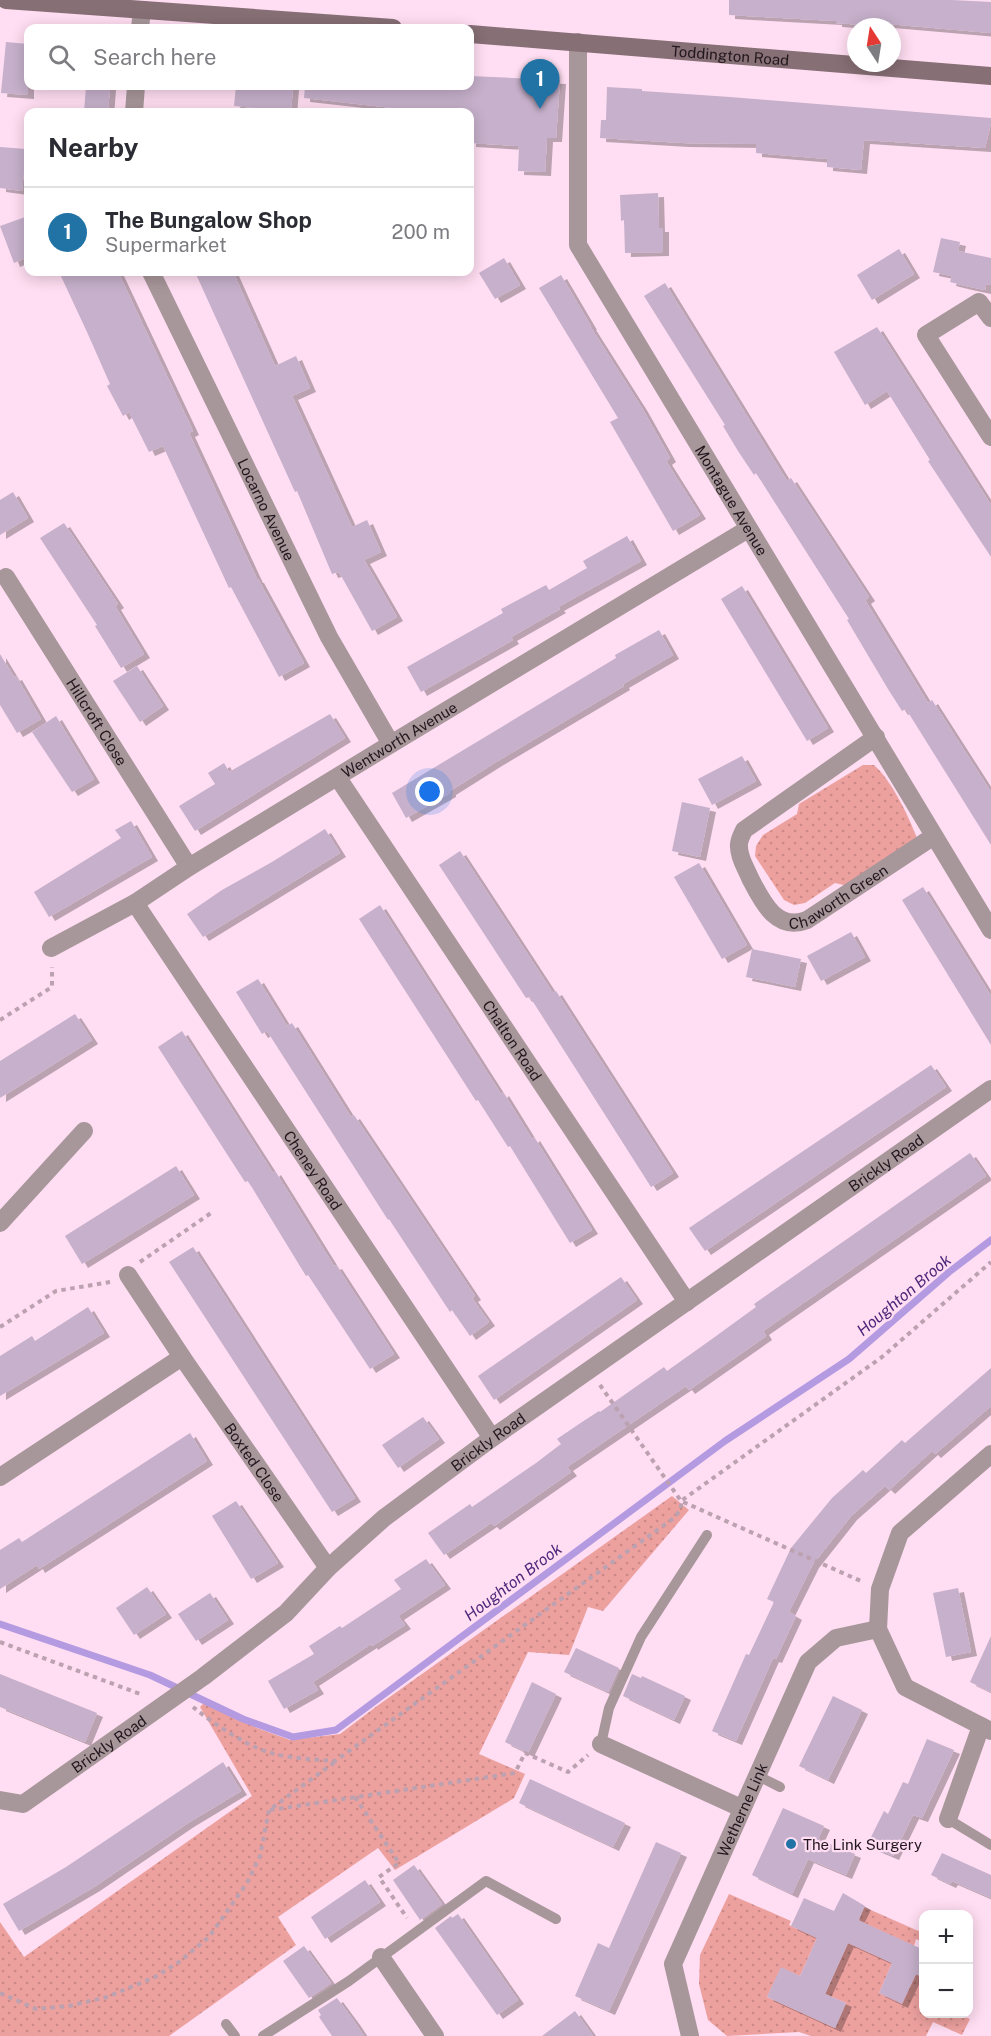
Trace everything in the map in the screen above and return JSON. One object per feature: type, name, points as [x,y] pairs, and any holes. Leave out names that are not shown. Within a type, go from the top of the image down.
[{"type":"main road","points":[[6,0],[141,19],[281,24]]},
{"type":"main road","name":"Toddington Road","points":[[474,34],[991,76]]},
{"type":"street","name":"Montague Avenue","points":[[578,42],[578,244],[991,930]]},
{"type":"street","points":[[134,108],[136,90]]},
{"type":"street","name":"Locarno Avenue","points":[[153,276],[329,637],[391,744]]},
{"type":"street","points":[[991,318],[979,302],[926,335],[991,437]]},
{"type":"street","name":"Wentworth Avenue","points":[[51,948],[135,903],[189,867],[748,529]]},
{"type":"street","name":"Hillcroft Close","points":[[6,577],[189,867]]},
{"type":"street","name":"Chaworth Green","points":[[876,737],[744,830],[738,844],[739,856],[767,908],[782,921],[801,923],[934,836]]},
{"type":"street","name":"Chalton Road","points":[[338,778],[687,1302]]},
{"type":"street","name":"Cheney Road","points":[[135,903],[492,1438]]},
{"type":"street","name":"Brickly Road","points":[[0,1800],[23,1804],[203,1677],[286,1614],[328,1568],[384,1518],[492,1438],[991,1089]]},
{"type":"street","points":[[0,1223],[84,1131]]},
{"type":"street","name":"Boxted Close","points":[[128,1275],[328,1568]]},
{"type":"street","points":[[0,1477],[182,1357]]},
{"type":"street","points":[[948,1819],[986,1729],[905,1687],[878,1629],[880,1589],[900,1533],[991,1454]]},
{"type":"street","name":"Wetherne Link","points":[[690,2036],[673,1964],[808,1662],[836,1638],[878,1629]]},
{"type":"street","points":[[601,1744],[741,1808]]},
{"type":"street","points":[[381,1957],[435,2036]]},
{"type":"lane","points":[[601,1744],[609,1708],[641,1637],[707,1535]]},
{"type":"lane","points":[[756,1775],[780,1787]]},
{"type":"lane","points":[[948,1819],[991,1845]]},
{"type":"lane","points":[[263,2036],[349,1981],[486,1881],[556,1919]]},
{"type":"lane","points":[[226,2024],[235,2036]]},
{"type":"path","points":[[0,1020],[52,987],[51,948]]},
{"type":"path","points":[[681,1501],[882,1357],[991,1262]]},
{"type":"path","points":[[590,1370],[681,1501],[880,1589]]},
{"type":"path","points":[[0,1993],[36,2009],[69,2006],[116,1993],[155,1977],[179,1962],[209,1937],[248,1883],[260,1856],[269,1810],[674,1518],[681,1509],[681,1501]]},
{"type":"path","points":[[0,1642],[142,1694],[175,1696],[216,1725],[264,1751],[287,1757],[335,1761]]},
{"type":"path","points":[[269,1810],[515,1773],[525,1753],[568,1772],[601,1744]]},
{"type":"path","points":[[355,1797],[399,1863],[380,1877],[416,1931]]},
{"type":"shaded area","points":[[863,765],[874,765],[887,780],[917,838],[848,886],[835,883],[805,903],[794,905],[784,900],[755,856],[756,846],[763,835],[797,814],[799,804]]},
{"type":"shaded area","points":[[672,1496],[689,1510],[603,1611],[588,1607],[569,1655],[528,1652],[479,1754],[525,1774],[514,1798],[395,1870],[378,1848],[278,1917],[296,1945],[169,2036],[0,2036],[0,1922],[24,1957],[252,1796],[200,1707],[204,1703],[257,1728],[290,1740],[340,1734]]},
{"type":"shaded area","points":[[729,1894],[791,1921],[789,1925],[817,1938],[800,1976],[781,1968],[767,1997],[835,2028],[846,2003],[825,1994],[848,1943],[892,1963],[879,1993],[902,2003],[916,1974],[919,1976],[919,2018],[970,2019],[962,2035],[933,2022],[926,2036],[811,2036],[799,2032],[727,2036],[708,2020],[699,1984],[700,1955]]},
{"type":"shaded area","points":[[864,1907],[919,1931],[919,1940],[916,1939],[914,1946],[859,1921]]},
{"type":"building","points":[[729,0],[991,2],[991,33],[901,25],[901,18],[847,18],[847,24],[836,23],[836,21],[729,15]]},
{"type":"building","points":[[6,42],[24,44],[24,90],[28,90],[28,95],[1,93]]},
{"type":"building","points":[[474,76],[560,80],[556,138],[547,138],[545,172],[518,171],[519,146],[474,143],[474,108],[393,108],[304,98],[305,90],[474,90]]},
{"type":"building","points":[[607,87],[991,118],[991,123],[985,148],[864,140],[861,170],[827,167],[827,159],[756,153],[756,144],[683,143],[600,138],[601,120],[606,120]]},
{"type":"building","points":[[86,90],[110,90],[108,108],[84,108]]},
{"type":"building","points":[[236,90],[293,90],[291,108],[234,106]]},
{"type":"building","points":[[0,147],[24,149],[22,191],[0,188]]},
{"type":"building","points":[[658,193],[659,228],[663,228],[663,252],[625,253],[624,220],[621,221],[620,195]]},
{"type":"building","points":[[24,217],[24,259],[14,263],[0,226]]},
{"type":"building","points":[[941,238],[960,242],[958,251],[991,258],[991,285],[986,284],[985,290],[966,286],[950,282],[952,276],[933,272]]},
{"type":"building","points":[[899,249],[914,274],[872,300],[857,275]]},
{"type":"building","points":[[504,258],[520,285],[495,299],[479,273]]},
{"type":"building","points":[[561,275],[642,408],[670,458],[666,461],[700,515],[673,531],[610,422],[618,418],[539,288]]},
{"type":"building","points":[[61,276],[120,276],[193,431],[189,433],[257,579],[304,663],[279,677],[231,587],[229,588],[163,446],[149,452],[129,412],[123,416],[107,386],[110,384]]},
{"type":"building","points":[[197,276],[235,276],[275,366],[296,356],[310,388],[292,396],[352,527],[367,520],[381,552],[364,560],[397,617],[372,631],[339,572],[332,574],[297,491],[295,492]]},
{"type":"building","points":[[665,283],[787,481],[791,478],[869,597],[865,600],[928,703],[932,700],[991,792],[991,845],[906,709],[902,711],[888,689],[847,620],[849,619],[756,473],[754,475],[738,451],[723,426],[725,425],[644,296]]},
{"type":"building","points":[[877,327],[991,505],[991,557],[928,461],[930,460],[887,391],[865,405],[834,352]]},
{"type":"building","points":[[13,492],[28,518],[0,535],[0,500]]},
{"type":"building","points":[[64,523],[118,604],[115,606],[144,654],[121,668],[95,626],[97,625],[40,538]]},
{"type":"building","points":[[627,536],[641,561],[558,607],[560,609],[511,637],[513,640],[421,692],[407,667],[503,613],[501,609],[546,585],[549,590],[587,568],[583,561]]},
{"type":"building","points":[[742,586],[828,728],[807,741],[721,599]]},
{"type":"building","points":[[659,630],[673,655],[406,818],[392,793]]},
{"type":"building","points":[[0,654],[41,719],[17,733],[0,705]]},
{"type":"building","points":[[137,666],[163,706],[140,722],[113,681]]},
{"type":"building","points":[[330,714],[345,738],[195,831],[179,806],[215,784],[208,773],[224,763],[229,772]]},
{"type":"building","points":[[56,716],[94,779],[72,792],[32,732]]},
{"type":"building","points":[[742,756],[756,781],[712,805],[698,779]]},
{"type":"building","points":[[682,802],[710,808],[700,857],[672,851]]},
{"type":"building","points":[[131,821],[152,857],[49,917],[34,892],[121,838],[115,830]]},
{"type":"building","points":[[325,829],[340,853],[203,937],[187,914],[222,890]]},
{"type":"building","points":[[460,851],[553,993],[556,991],[673,1173],[651,1187],[530,997],[526,998],[439,865]]},
{"type":"building","points":[[699,863],[747,945],[722,959],[674,877]]},
{"type":"building","points":[[923,887],[991,996],[991,1045],[902,900]]},
{"type":"building","points":[[380,905],[501,1094],[503,1092],[532,1139],[534,1137],[592,1230],[570,1243],[510,1146],[508,1147],[478,1100],[476,1101],[359,919]]},
{"type":"building","points":[[851,932],[865,957],[821,981],[807,956]]},
{"type":"building","points":[[752,949],[801,959],[795,987],[746,977]]},
{"type":"building","points":[[258,979],[287,1026],[292,1023],[351,1117],[354,1115],[475,1296],[472,1298],[489,1322],[470,1336],[452,1310],[450,1312],[388,1220],[267,1031],[262,1034],[236,992]]},
{"type":"building","points":[[75,1014],[92,1040],[0,1098],[0,1061]]},
{"type":"building","points":[[182,1031],[273,1173],[275,1171],[334,1266],[336,1265],[394,1354],[370,1369],[308,1275],[306,1276],[248,1181],[245,1182],[158,1047]]},
{"type":"building","points":[[931,1065],[946,1087],[705,1251],[689,1228]]},
{"type":"building","points":[[970,1153],[986,1176],[763,1331],[766,1336],[689,1390],[686,1386],[567,1467],[571,1472],[494,1526],[491,1523],[444,1555],[428,1533],[470,1504],[472,1507],[536,1463],[561,1444],[557,1439],[664,1367],[667,1371],[756,1307],[754,1304]]},
{"type":"building","points":[[176,1166],[194,1195],[82,1264],[65,1236]]},
{"type":"building","points":[[193,1247],[355,1498],[332,1512],[169,1262]]},
{"type":"building","points":[[621,1277],[637,1300],[494,1400],[478,1376]]},
{"type":"building","points":[[88,1307],[104,1333],[0,1396],[0,1356],[32,1336],[35,1341]]},
{"type":"building","points":[[991,1368],[991,1406],[935,1454],[932,1451],[889,1490],[885,1486],[851,1516],[813,1564],[789,1612],[796,1616],[776,1659],[773,1658],[736,1741],[712,1731],[746,1654],[749,1655],[774,1602],[767,1599],[791,1548],[832,1498],[863,1470],[866,1473],[902,1440],[905,1443]]},
{"type":"building","points":[[423,1417],[439,1439],[398,1468],[382,1445]]},
{"type":"building","points":[[190,1433],[207,1461],[39,1569],[37,1565],[0,1589],[0,1550],[19,1538],[22,1542]]},
{"type":"building","points":[[236,1501],[278,1563],[251,1579],[212,1516]]},
{"type":"building","points":[[426,1559],[445,1585],[398,1616],[405,1625],[313,1682],[318,1690],[284,1709],[268,1681],[314,1654],[309,1646],[340,1626],[342,1628],[401,1589],[394,1580]]},
{"type":"building","points":[[147,1587],[166,1614],[134,1635],[116,1608]]},
{"type":"building","points":[[958,1588],[971,1652],[946,1657],[933,1593]]},
{"type":"building","points":[[210,1593],[228,1620],[196,1641],[178,1614]]},
{"type":"building","points":[[991,1636],[991,1692],[970,1682]]},
{"type":"building","points":[[576,1648],[619,1668],[608,1692],[564,1672]]},
{"type":"building","points":[[0,1674],[97,1713],[85,1742],[0,1707]]},
{"type":"building","points":[[632,1674],[641,1678],[642,1676],[685,1696],[674,1720],[623,1696]]},
{"type":"building","points":[[532,1682],[556,1694],[528,1753],[505,1742]]},
{"type":"building","points":[[833,1696],[862,1710],[828,1780],[799,1766]]},
{"type":"building","points":[[927,1739],[954,1750],[922,1818],[913,1815],[893,1856],[867,1845],[884,1811],[888,1814],[903,1782],[908,1784]]},
{"type":"building","points":[[223,1762],[241,1791],[188,1823],[94,1887],[19,1931],[3,1904],[66,1867]]},
{"type":"building","points":[[530,1779],[625,1823],[613,1847],[519,1803]]},
{"type":"building","name":"The Link Surgery","points":[[783,1808],[824,1826],[818,1839],[855,1854],[846,1875],[808,1859],[792,1894],[752,1875]]},
{"type":"building","points":[[656,1842],[681,1853],[609,2011],[575,1996],[598,1943],[609,1948]]},
{"type":"building","points":[[942,1853],[991,1875],[991,1898],[952,1881],[950,1884],[931,1875]]},
{"type":"building","points":[[414,1865],[442,1904],[420,1920],[393,1880]]},
{"type":"building","points":[[365,1880],[380,1902],[325,1939],[311,1917]]},
{"type":"building","points":[[843,1893],[865,1906],[858,1920],[919,1948],[919,1976],[916,1974],[902,2004],[879,1993],[892,1963],[848,1943],[825,1994],[846,2003],[835,2028],[767,1997],[781,1967],[800,1976],[817,1938],[791,1926],[804,1898],[834,1911]]},
{"type":"building","points":[[458,1914],[518,2000],[497,2015],[435,1928],[451,1916],[452,1918]]},
{"type":"building","points":[[304,1946],[331,1983],[309,1998],[283,1961]]},
{"type":"building","points":[[337,1998],[364,2036],[332,2036],[319,2017],[321,2015],[318,2010]]},
{"type":"building","points":[[575,2011],[593,2036],[542,2036]]},
{"type":"waterway","name":"Houghton Brook","points":[[0,1624],[150,1675],[243,1719],[293,1737],[336,1730],[725,1441],[849,1359],[949,1272],[991,1240]]},
{"type":"place","name":"The Bungalow Shop","points":[[540,109]]},
{"type":"place","name":"The Link Surgery","points":[[791,1844]]}]
